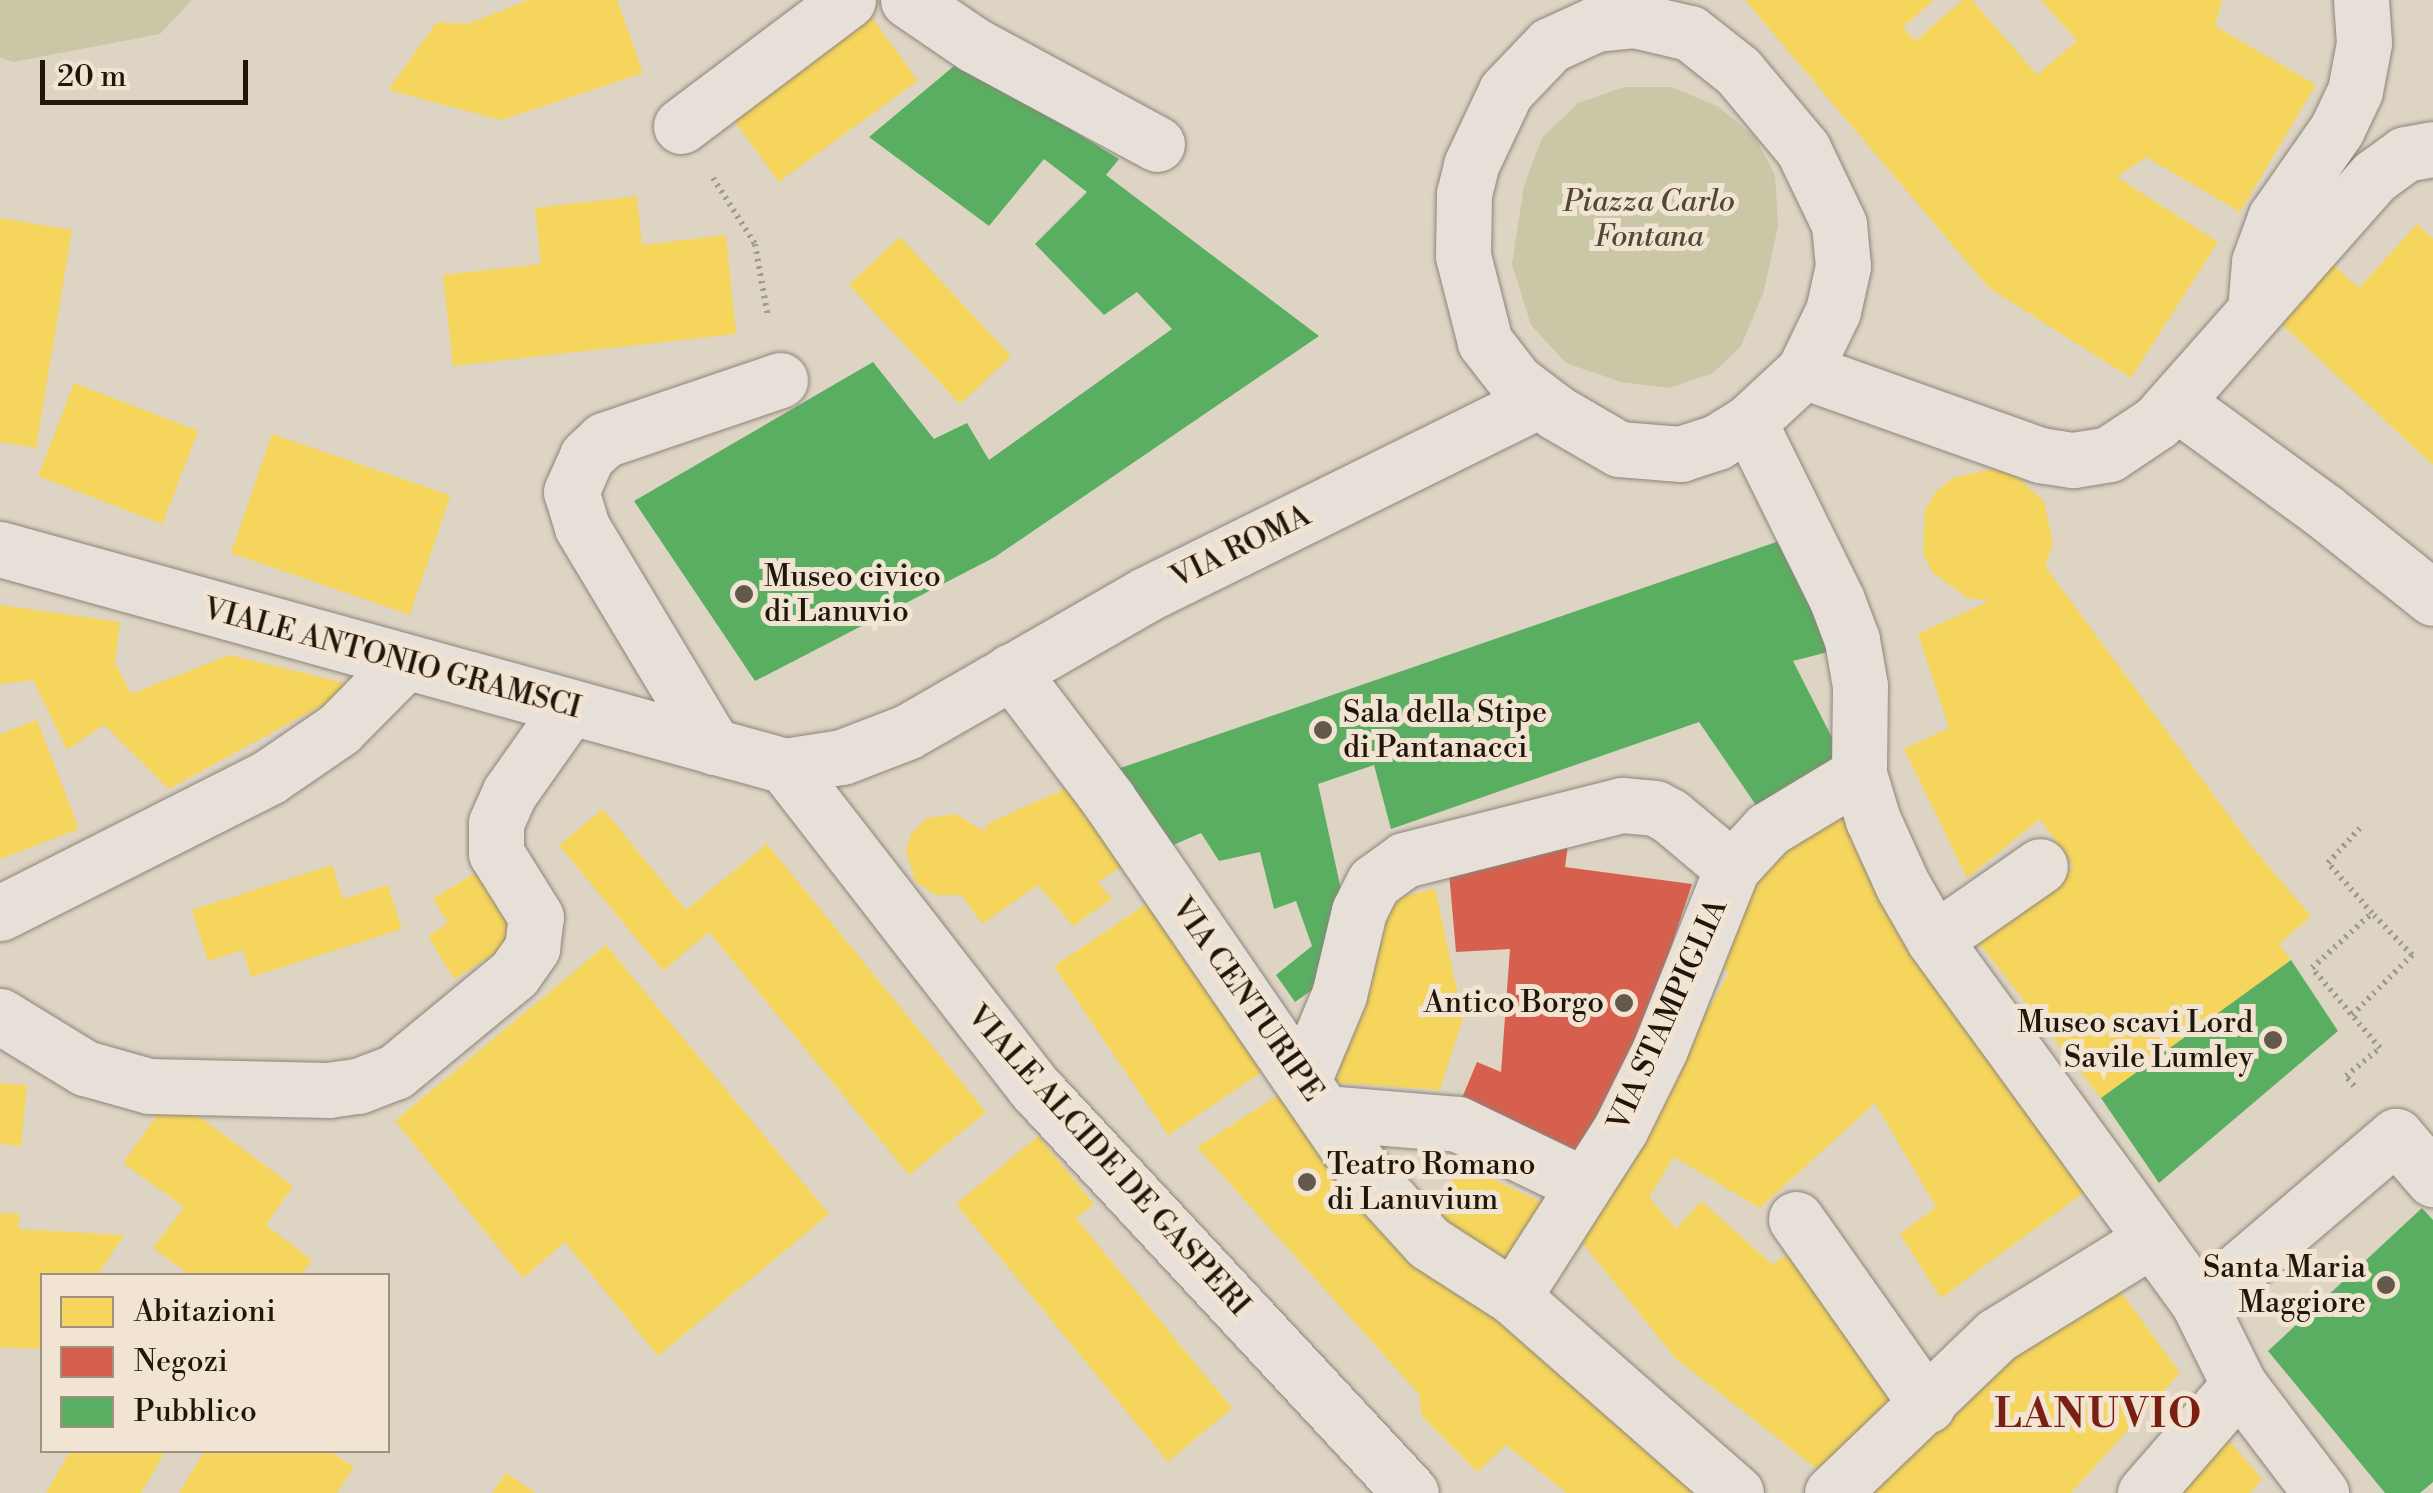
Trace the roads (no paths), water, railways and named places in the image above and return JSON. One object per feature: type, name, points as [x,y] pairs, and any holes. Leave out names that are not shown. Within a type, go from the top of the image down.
[{"type":"street","points":[[681,126],[848,0]]},
{"type":"street","points":[[908,0],[974,44],[1157,144]]},
{"type":"street","points":[[2255,311],[2259,262],[2275,218],[2338,129],[2358,80],[2364,44],[2361,0]]},
{"type":"street","points":[[1595,12],[1653,21],[1690,33],[1738,70],[1803,150],[1839,224],[1843,266],[1833,311],[1804,371],[1749,422],[1717,442],[1681,454],[1639,453],[1599,438],[1538,400],[1499,364],[1476,320],[1463,256],[1464,194],[1478,142],[1506,91],[1550,46],[1595,12]]},
{"type":"street","points":[[1804,371],[2020,450],[2073,460],[2092,459],[2123,447],[2175,402],[2375,176],[2405,154],[2433,148]]},
{"type":"street","points":[[714,747],[582,526],[571,492],[576,475],[604,440],[780,380]]},
{"type":"street","name":"VIA ROMA","points":[[785,766],[872,748],[1147,594],[1538,400]]},
{"type":"street","points":[[2175,402],[2324,510],[2433,598]]},
{"type":"street","points":[[1749,422],[1837,600],[1852,640],[1860,686],[1859,774],[1892,864],[1934,940],[2199,1304],[2239,1385],[2321,1493]]},
{"type":"street","name":"VIALE ANTONIO GRAMSCI","points":[[0,550],[785,766]]},
{"type":"street","points":[[0,576],[75,572]]},
{"type":"street","points":[[0,913],[223,804],[283,768],[339,729],[405,662]]},
{"type":"street","name":"VIA CENTURIPE","points":[[1011,671],[1108,799],[1366,1174],[1429,1243],[1513,1297]]},
{"type":"street","points":[[0,1016],[85,1068],[149,1086],[328,1090],[358,1086],[395,1072],[514,974],[532,948],[536,917],[496,853],[496,823],[510,792],[570,707]]},
{"type":"street","name":"VIALE ALCIDE DE GASPERI","points":[[785,766],[1033,1086],[1411,1493]]},
{"type":"street","name":"VIA STAMPIGLIA","points":[[1513,1297],[1647,1077],[1732,868],[1768,829],[1859,774]]},
{"type":"street","points":[[1584,1185],[1458,1124],[1314,1097],[1359,911],[1374,882],[1404,860],[1622,805],[1655,808],[1670,816],[1732,868]]},
{"type":"street","points":[[1934,940],[2040,866]]},
{"type":"street","points":[[2199,1304],[2396,1136],[2433,1179]]},
{"type":"street","points":[[1796,1220],[1926,1404]]},
{"type":"street","points":[[1832,1493],[1997,1335],[2151,1240]]},
{"type":"street","points":[[1513,1297],[1736,1493]]},
{"type":"street","points":[[2145,1493],[2239,1385]]},
{"type":"place","name":"Museo civico di Lanuvio","points":[[744,594]]},
{"type":"place","name":"Sala della Stipe di Pantanacci","points":[[1323,730]]},
{"type":"place","name":"Antico Borgo","points":[[1624,1003]]},
{"type":"place","name":"Museo scavi Lord Savile Lumley","points":[[2273,1040]]},
{"type":"place","name":"Teatro Romano di Lanuvium","points":[[1307,1182]]},
{"type":"place","name":"Santa Maria Maggiore","points":[[2386,1285]]},
{"type":"district","name":"LANUVIO","points":[[2099,1415]]},
{"type":"park label","name":"Piazza Carlo Fontana","points":[[1649,219]]}]
